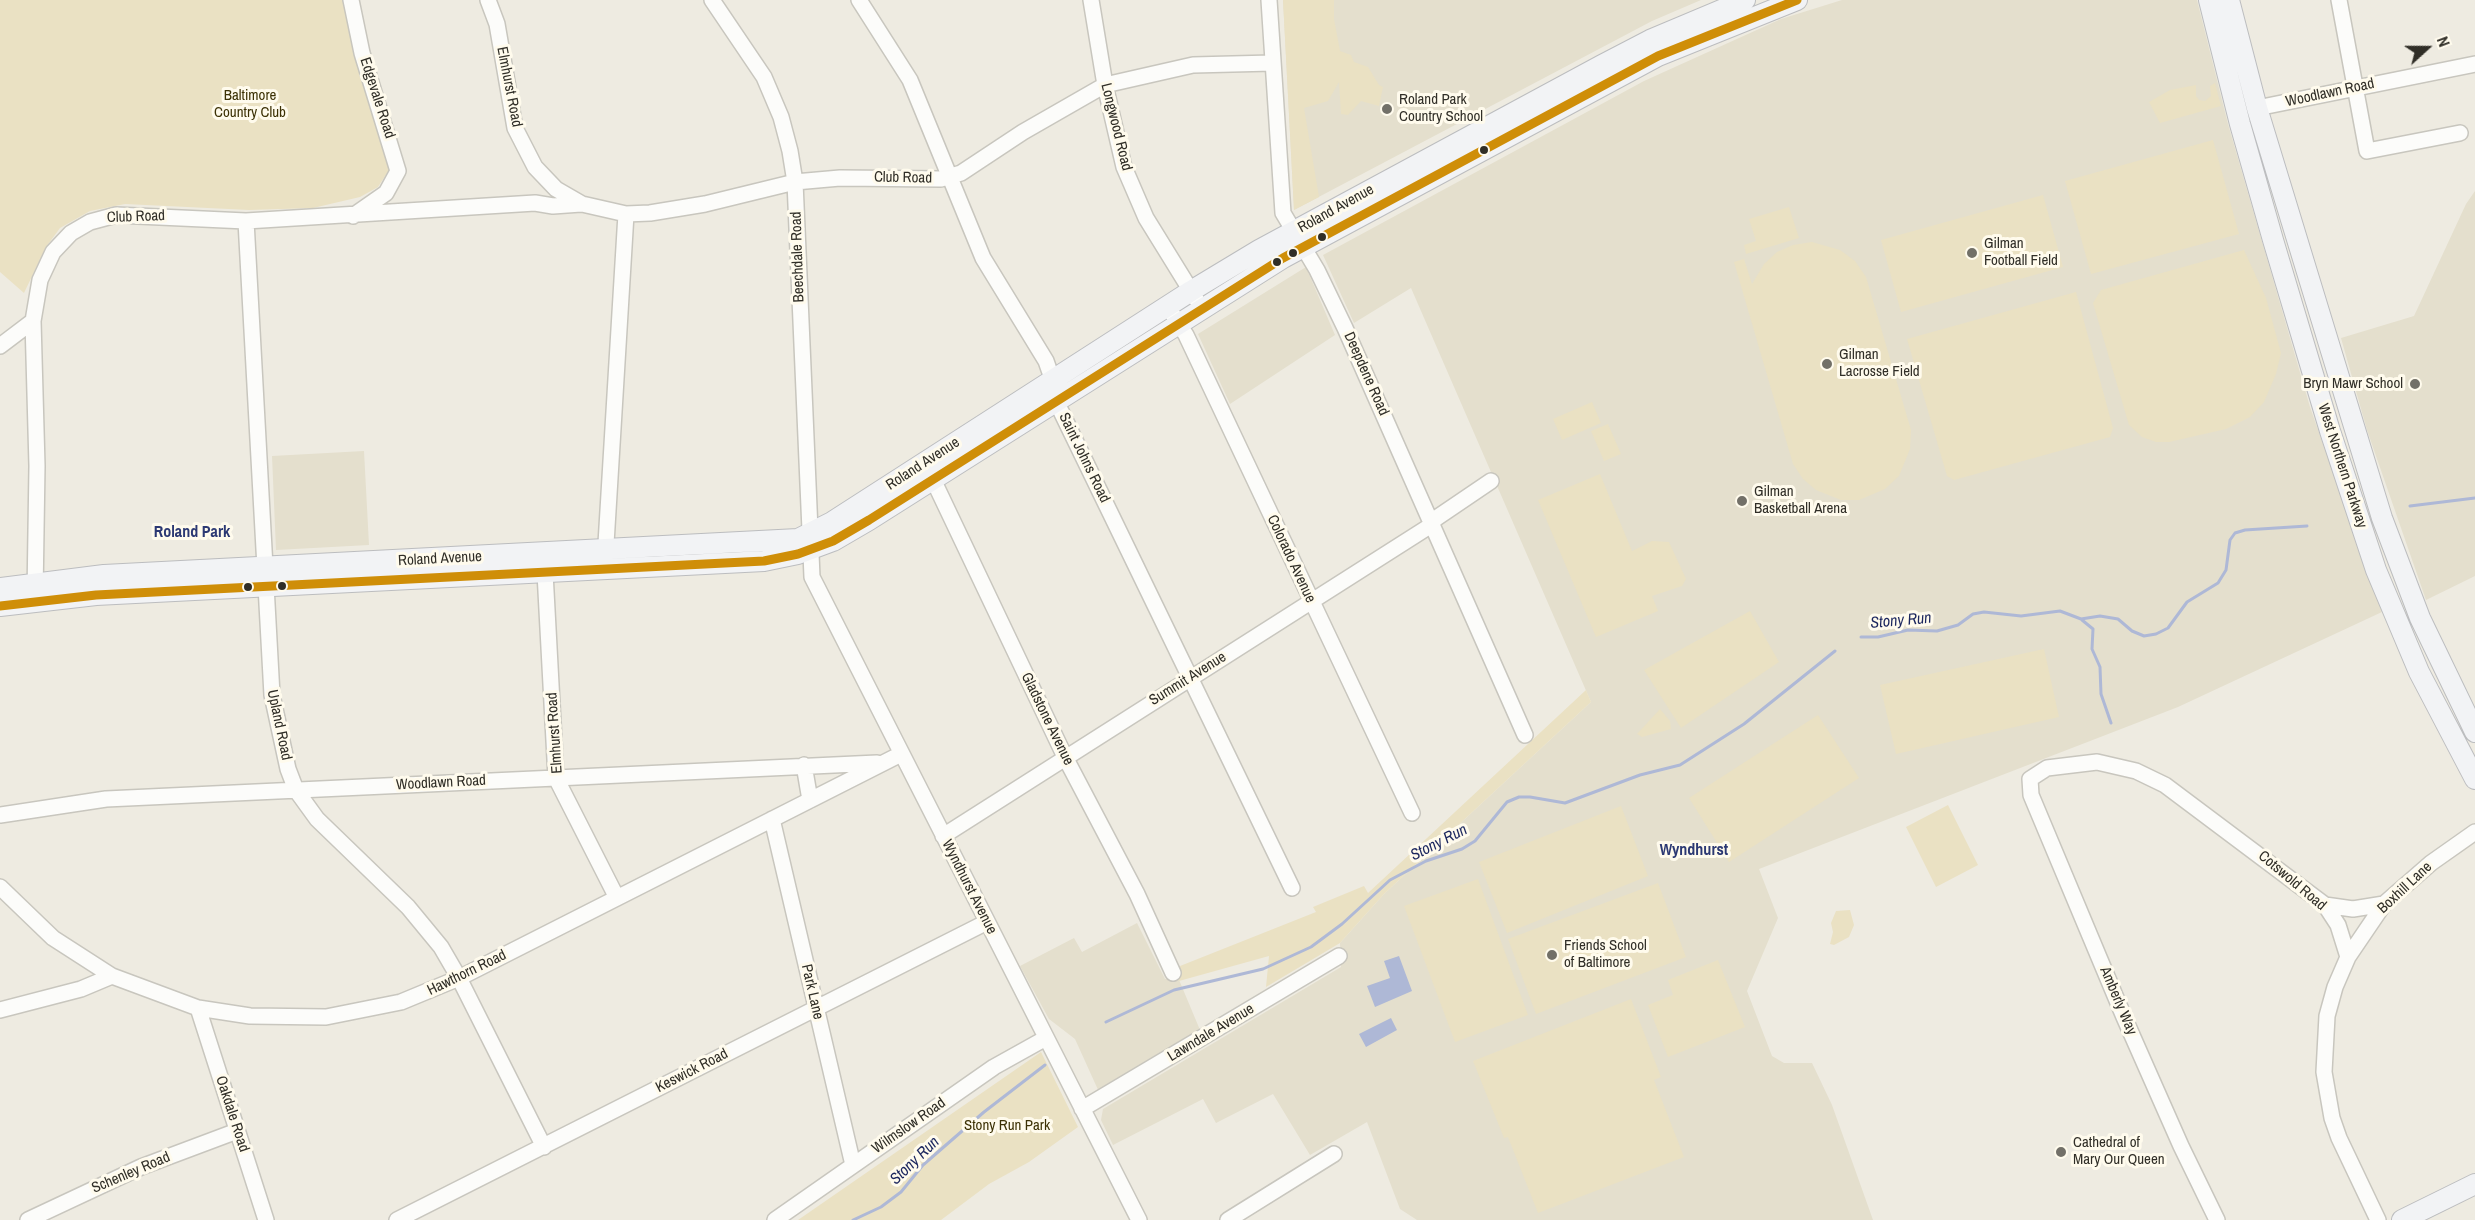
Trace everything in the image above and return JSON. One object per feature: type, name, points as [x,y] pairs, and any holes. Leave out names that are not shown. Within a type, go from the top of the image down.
[{"type":"main road","name":"Roland Avenue","points":[[929,471],[1056,401],[1173,315],[1299,239],[1641,45],[1745,0]]},
{"type":"main road","name":"Roland Avenue","points":[[1299,239],[1658,56],[1797,0]]},
{"type":"main road","name":"West Northern Parkway","points":[[2209,0],[2240,124],[2270,229],[2330,431],[2376,570],[2419,672],[2475,779]]},
{"type":"main road","name":"West Northern Parkway","points":[[2229,0],[2257,108],[2395,556],[2420,618],[2469,707],[2475,732]]},
{"type":"main road","name":"Roland Avenue","points":[[0,588],[34,592],[263,577],[605,560],[764,561],[810,542],[845,535],[1053,381],[1173,315]]},
{"type":"main road","name":"Roland Avenue","points":[[0,606],[34,592]]},
{"type":"main road","points":[[2402,1220],[2475,1184]]},
{"type":"street","name":"Edgevale Road","points":[[351,0],[362,53],[398,165],[397,177],[386,193]]},
{"type":"street","name":"Elmhurst Road","points":[[488,0],[497,24],[515,128],[528,156],[542,175]]},
{"type":"street","name":"Beechdale Road","points":[[712,0],[764,76],[781,117],[795,182],[810,542]]},
{"type":"street","name":"Saint Johns Road","points":[[858,0],[910,80],[983,258],[1046,361],[1053,381],[1056,401],[1292,888]]},
{"type":"street","name":"Longwood Road","points":[[1091,0],[1105,85],[1119,150],[1131,185],[1155,234],[1196,300]]},
{"type":"street","name":"Deepdene Road","points":[[1269,0],[1283,213],[1345,327],[1525,735]]},
{"type":"street","points":[[2339,0],[2367,151],[2460,133]]},
{"type":"street","name":"Club Road","points":[[34,592],[37,466],[33,321],[40,280],[50,258],[63,240],[90,222],[116,215],[246,221],[535,203],[553,206],[582,204],[626,213],[650,213],[705,204],[795,182],[840,178],[941,180],[950,177],[1105,85],[1193,65],[1272,63]]},
{"type":"street","name":"Woodlawn Road","points":[[2257,108],[2475,64]]},
{"type":"street","points":[[535,203],[541,197],[542,175]]},
{"type":"street","name":"Club Road","points":[[542,175],[556,189],[582,204]]},
{"type":"street","points":[[353,216],[386,193],[392,213]]},
{"type":"street","points":[[605,560],[626,213]]},
{"type":"street","name":"Upland Road","points":[[246,221],[263,577],[272,695],[281,744],[296,790],[329,832],[384,883],[426,928],[459,978],[544,1147]]},
{"type":"street","name":"Colorado Avenue","points":[[1173,315],[1412,813]]},
{"type":"street","points":[[0,345],[33,321]]},
{"type":"street","name":"Gladstone Avenue","points":[[929,471],[1065,757],[1137,894],[1173,973]]},
{"type":"street","name":"Summit Avenue","points":[[943,836],[1433,523],[1491,481]]},
{"type":"street","name":"Wyndhurst Avenue","points":[[810,542],[812,577],[1139,1220]]},
{"type":"street","name":"Elmhurst Road","points":[[545,563],[556,778],[617,898]]},
{"type":"street","name":"Hawthorn Road","points":[[112,976],[198,1008],[250,1016],[326,1017],[401,1002],[459,978],[901,754]]},
{"type":"street","name":"Cotswold Road","points":[[2030,779],[2047,768],[2084,762],[2113,764],[2151,777],[2258,852],[2325,905],[2338,925],[2348,957]]},
{"type":"street","name":"Woodlawn Road","points":[[0,815],[106,799],[883,763]]},
{"type":"street","points":[[804,765],[810,800]]},
{"type":"street","name":"Amberly Way","points":[[2030,779],[2031,795],[2111,985],[2181,1146],[2217,1220]]},
{"type":"street","name":"Park Lane","points":[[772,819],[853,1165]]},
{"type":"street","name":"Boxhill Lane","points":[[2348,957],[2384,904],[2431,863],[2475,832]]},
{"type":"street","points":[[0,886],[53,938],[112,976]]},
{"type":"street","points":[[2325,905],[2353,909],[2384,904]]},
{"type":"street","name":"Keswick Road","points":[[397,1220],[987,922]]},
{"type":"street","name":"Lawndale Avenue","points":[[1082,1109],[1339,956]]},
{"type":"street","points":[[2348,957],[2335,987],[2327,1016],[2324,1057],[2325,1086],[2339,1138],[2378,1220]]},
{"type":"street","points":[[0,1010],[81,989],[112,976]]},
{"type":"street","name":"Oakdale Road","points":[[198,1008],[266,1220]]},
{"type":"street","name":"Wilmslow Road","points":[[776,1220],[994,1067],[1046,1038]]},
{"type":"street","name":"Schenley Road","points":[[28,1220],[133,1170],[237,1131]]},
{"type":"street","points":[[1228,1220],[1334,1154]]},
{"type":"shaded area","name":"Roland Park Country School","points":[[1283,0],[1701,0],[1652,21],[1294,210]]},
{"type":"shaded area","points":[[1842,0],[2197,0],[2228,124],[2310,407],[2382,612],[2178,707],[1759,869],[1778,918],[1747,991],[1772,1056],[1784,1063],[1812,1063],[1832,1105],[1873,1220],[1417,1220],[1400,1209],[1367,1122],[1310,1155],[1273,1094],[1216,1123],[1203,1099],[1113,1145],[1101,1120],[1103,1109],[1341,967],[1340,943],[1384,894],[1591,702],[1411,288],[1354,323],[1323,255],[1644,81],[1781,19]]},
{"type":"shaded area","name":"Bryn Mawr School","points":[[2475,191],[2475,576],[2426,600],[2367,430],[2341,338],[2414,316],[2466,204]]},
{"type":"shaded area","points":[[1306,267],[1335,335],[1230,404],[1198,334]]},
{"type":"shaded area","points":[[364,451],[369,545],[276,550],[272,456]]},
{"type":"shaded area","points":[[1137,923],[1165,979],[1177,975],[1200,1030],[1099,1092],[1075,1039],[1049,1019],[1020,966],[1074,938],[1082,952]]},
{"type":"green space","name":"Baltimore Country Club","points":[[0,0],[344,0],[354,54],[389,170],[378,187],[360,197],[313,208],[249,210],[125,204],[90,211],[60,228],[46,247],[24,293],[0,272]]},
{"type":"green space","points":[[1283,0],[1334,0],[1334,19],[1340,51],[1351,55],[1354,62],[1368,67],[1379,85],[1383,87],[1379,106],[1361,101],[1348,115],[1341,114],[1339,82],[1328,101],[1304,108],[1319,197],[1294,210]]},
{"type":"green space","points":[[2215,83],[2221,106],[2160,123],[2149,102],[2170,90],[2196,85],[2196,96],[2199,100],[2205,101],[2211,96],[2210,86]]},
{"type":"green space","points":[[2213,140],[2239,234],[2091,274],[2065,181]]},
{"type":"green space","name":"Gilman Football Field","points":[[2043,195],[2063,267],[1901,312],[1881,240]]},
{"type":"green space","points":[[1789,207],[1799,238],[1746,254],[1744,245],[1756,241],[1749,219]]},
{"type":"green space","points":[[1812,242],[1840,250],[1855,261],[1866,277],[1911,430],[1910,449],[1899,476],[1885,489],[1859,500],[1841,500],[1816,490],[1803,479],[1793,464],[1734,262],[1744,259],[1752,284],[1764,264],[1777,252],[1793,245]]},
{"type":"green space","points":[[2244,250],[2266,298],[2281,353],[2276,374],[2264,402],[2250,417],[2226,429],[2169,442],[2156,442],[2142,437],[2129,425],[2093,303],[2101,290]]},
{"type":"green space","points":[[2076,292],[2113,428],[2110,437],[1954,480],[1947,476],[1907,339]]},
{"type":"green space","points":[[1592,402],[1601,423],[1562,440],[1553,419]]},
{"type":"green space","points":[[1608,424],[1621,454],[1604,461],[1591,431]]},
{"type":"green space","points":[[1600,474],[1632,551],[1652,541],[1669,542],[1686,579],[1682,586],[1652,596],[1658,611],[1596,637],[1538,500]]},
{"type":"green space","points":[[1750,611],[1779,662],[1681,728],[1644,670]]},
{"type":"green space","points":[[2044,649],[2059,717],[1896,754],[1880,685]]},
{"type":"green space","points":[[1586,690],[1591,702],[1384,894],[1340,943],[1266,987],[1269,956],[1179,981],[1175,968],[1316,912],[1313,907],[1364,886],[1368,893]]},
{"type":"green space","points":[[1660,709],[1670,721],[1671,729],[1642,737],[1637,734]]},
{"type":"green space","points":[[1818,715],[1859,778],[1729,862],[1689,798]]},
{"type":"green space","points":[[1948,805],[1978,865],[1936,887],[1906,827]]},
{"type":"green space","points":[[1621,806],[1648,876],[1507,933],[1479,862]]},
{"type":"green space","points":[[1478,879],[1528,1015],[1455,1042],[1404,906]]},
{"type":"green space","points":[[1658,883],[1686,957],[1536,1014],[1508,939]]},
{"type":"green space","points":[[1850,910],[1854,925],[1849,937],[1834,945],[1830,944],[1833,932],[1831,923],[1836,911]]},
{"type":"green space","points":[[1718,960],[1745,1027],[1668,1057],[1648,1005],[1673,995],[1668,980]]},
{"type":"green space","points":[[1631,999],[1661,1077],[1654,1080],[1684,1157],[1538,1213],[1508,1137],[1504,1138],[1473,1061]]},
{"type":"green space","name":"Stony Run Park","points":[[1041,1052],[1078,1127],[1029,1162],[989,1184],[941,1220],[798,1220]]},
{"type":"water","points":[[1399,956],[1412,991],[1375,1007],[1367,986],[1390,978],[1384,961]]},
{"type":"water","points":[[1391,1018],[1397,1030],[1366,1047],[1359,1034]]},
{"type":"waterway","name":"Stony Run","points":[[2410,506],[2475,498]]},
{"type":"waterway","name":"Stony Run","points":[[1861,637],[1878,637],[1908,630],[1937,631],[1958,625],[1973,614],[1984,612],[2021,616],[2060,611],[2081,619],[2100,616],[2118,619],[2132,631],[2144,636],[2156,634],[2168,628],[2187,602],[2218,583],[2226,570],[2230,540],[2235,533],[2245,530],[2307,526]]},
{"type":"waterway","points":[[2082,620],[2093,629],[2092,649],[2100,667],[2101,694],[2111,723]]},
{"type":"waterway","name":"Stony Run","points":[[1106,1022],[1174,990],[1263,969],[1311,947],[1342,924],[1390,880],[1426,861],[1462,849],[1475,841],[1507,802],[1519,797],[1530,797],[1565,803],[1640,775],[1680,765],[1744,724],[1835,651]]},
{"type":"waterway","name":"Stony Run","points":[[853,1220],[881,1207],[901,1192],[923,1165],[984,1112],[1045,1065]]},
{"type":"transit line","points":[[0,606],[96,595],[764,561],[798,554],[833,541],[869,520],[1283,258],[1658,56],[1797,0]]},
{"type":"place","name":"Roland Park Country School","points":[[1387,109]]},
{"type":"place","name":"Gilman Football Field","points":[[1972,253]]},
{"type":"place","name":"Gilman Lacrosse Field","points":[[1827,364]]},
{"type":"place","name":"Bryn Mawr School","points":[[2415,384]]},
{"type":"place","name":"Gilman Basketball Arena","points":[[1742,501]]},
{"type":"place","name":"Friends School of Baltimore","points":[[1552,955]]},
{"type":"place","name":"Cathedral of Mary Our Queen","points":[[2061,1152]]},
{"type":"district","name":"Roland Park","points":[[192,533]]},
{"type":"district","name":"Wyndhurst","points":[[1694,851]]}]
